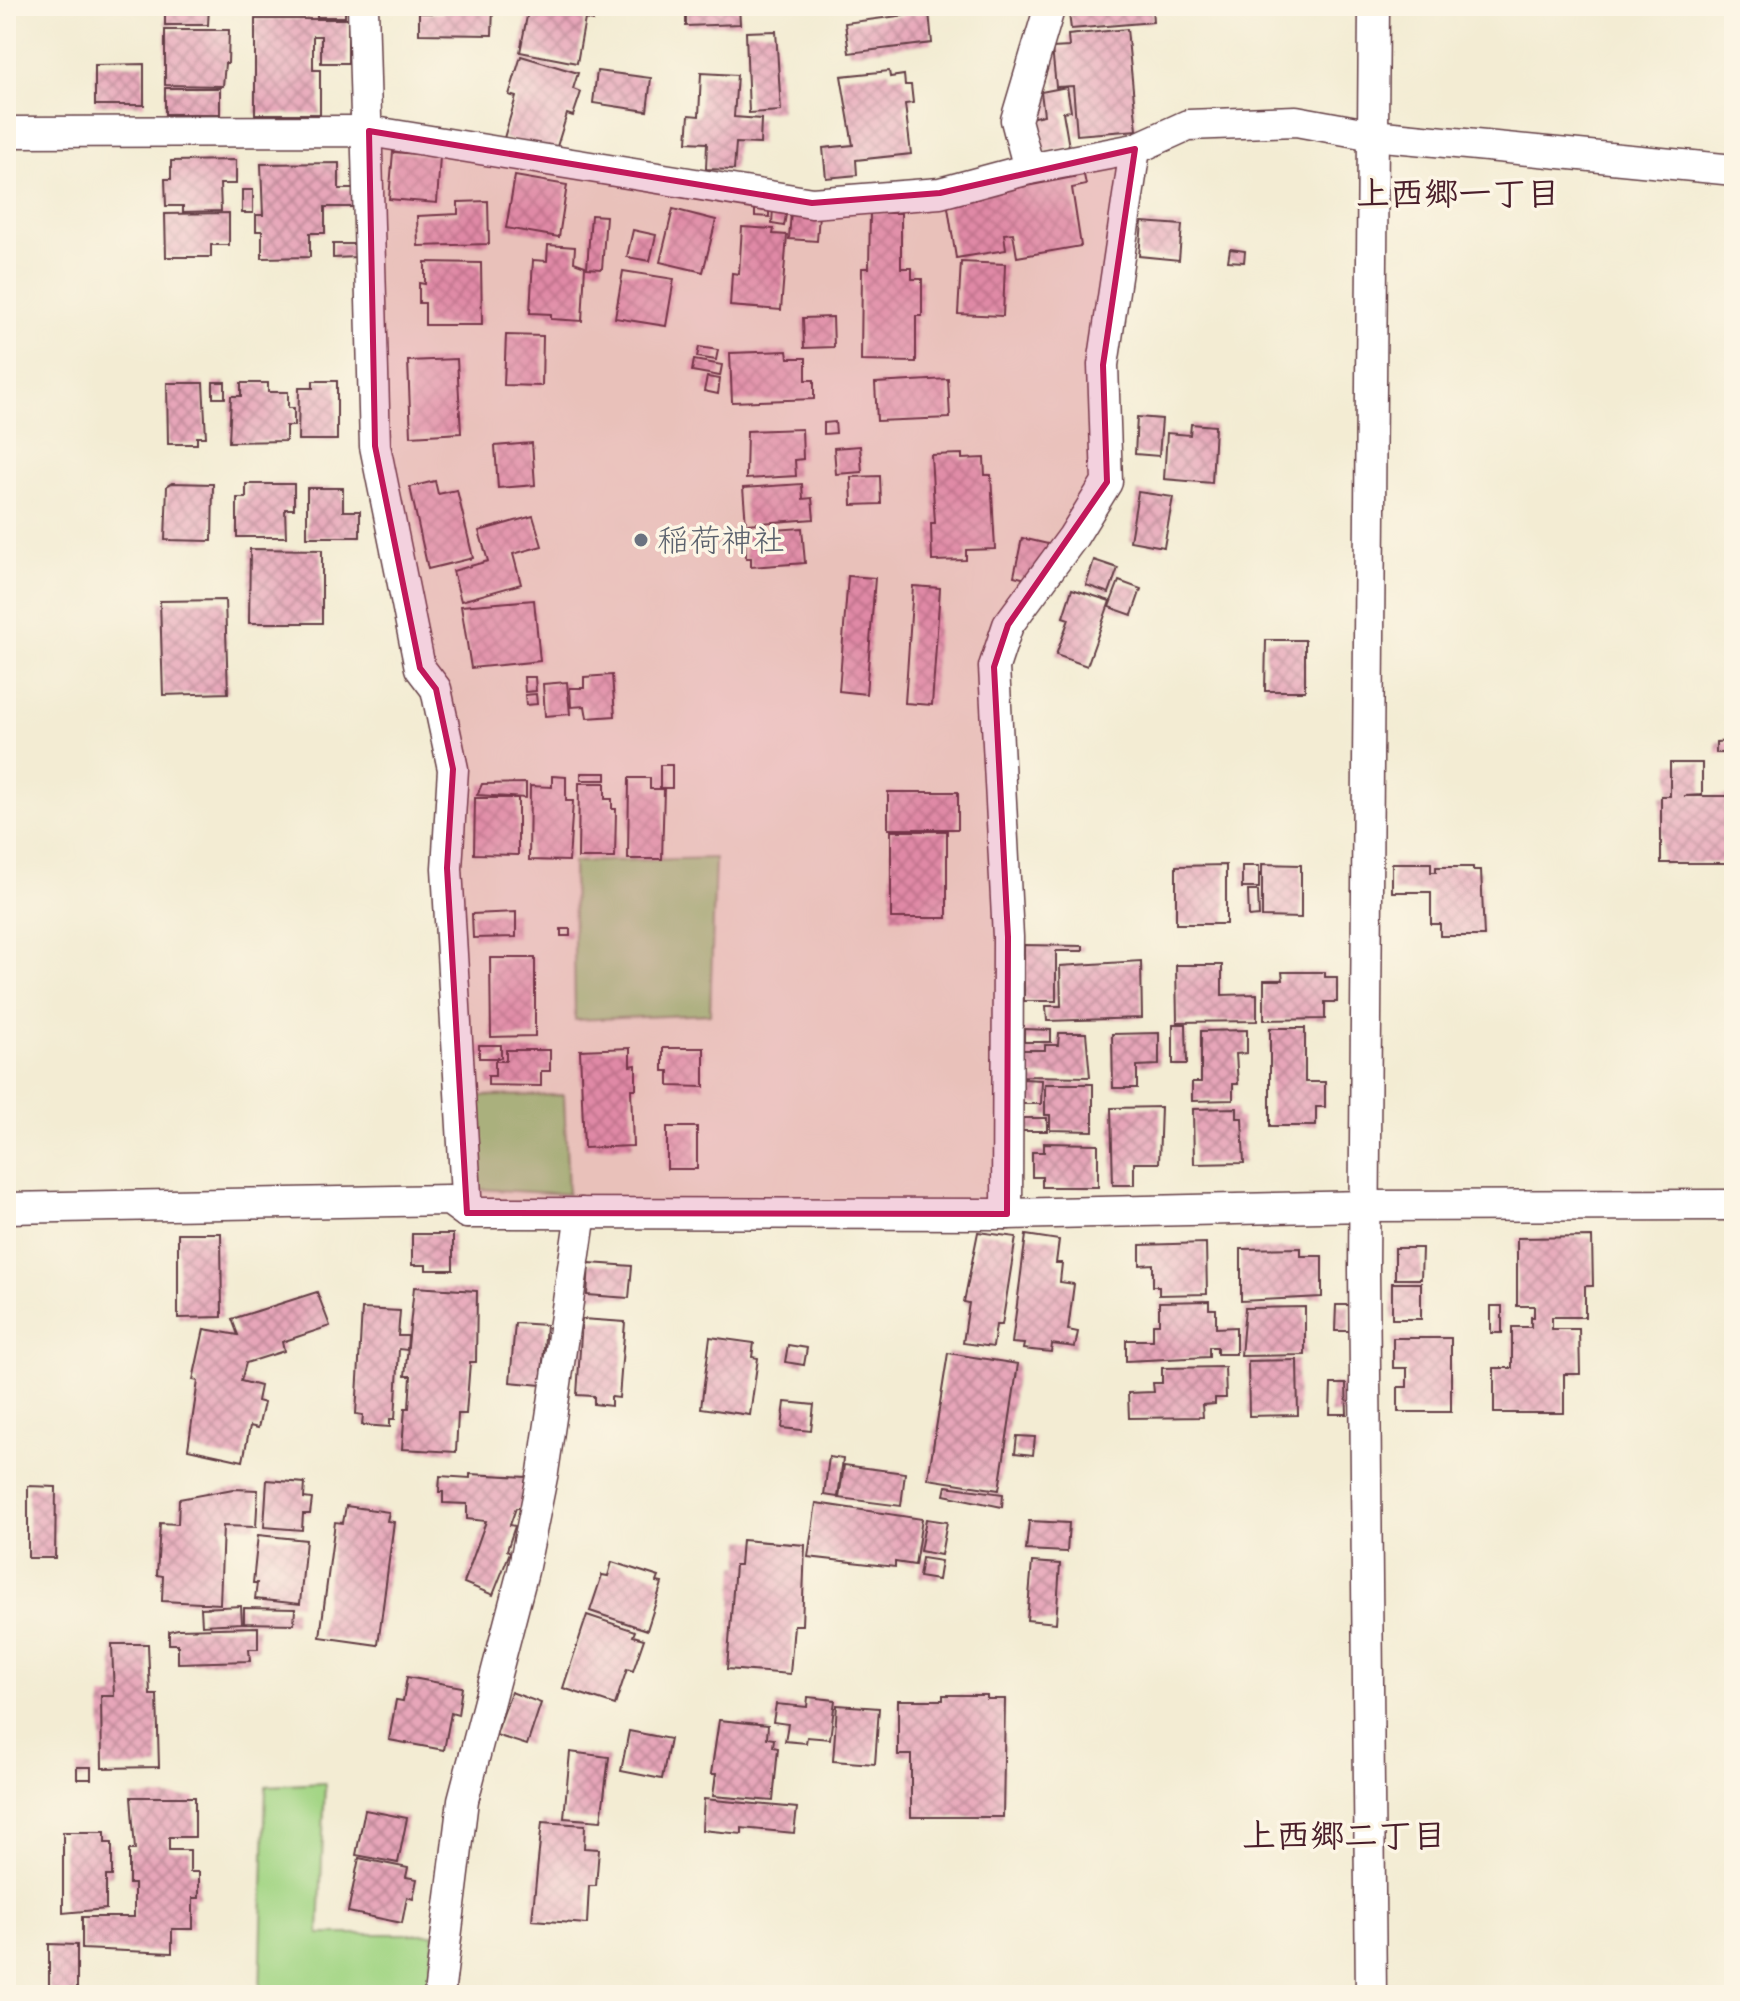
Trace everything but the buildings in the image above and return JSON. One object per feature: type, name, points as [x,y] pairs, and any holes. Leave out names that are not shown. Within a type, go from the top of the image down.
[{"type":"street","points":[[363,6],[369,131],[375,446],[420,668],[436,689],[453,769],[447,868],[467,1213]]},
{"type":"street","points":[[1029,169],[1016,120],[1050,6]]},
{"type":"street","points":[[1371,1995],[1364,1270],[1367,1206],[1369,252],[1374,6]]},
{"type":"street","points":[[6,132],[369,131],[812,203],[940,193],[1029,169],[1135,149],[1188,125],[1296,121],[1373,135],[1734,170]]},
{"type":"street","points":[[1007,1214],[1008,937],[994,667],[1008,625],[1073,537],[1107,482],[1103,365],[1135,149]]},
{"type":"street","points":[[6,1208],[449,1200],[467,1213],[1007,1214],[1367,1206],[1734,1205]]},
{"type":"street","points":[[439,1995],[463,1800],[534,1514],[581,1213]]},
{"type":"highlighted area","points":[[369,131],[812,203],[940,193],[1135,149],[1103,365],[1107,482],[1008,625],[994,667],[1008,937],[1007,1214],[467,1213],[447,868],[453,769],[436,689],[420,668],[375,446]]},
{"type":"green space","points":[[715,858],[710,1014],[575,1020],[573,862]]},
{"type":"green space","points":[[564,1095],[568,1194],[479,1189],[477,1096]]},
{"type":"green space","points":[[325,1783],[319,1934],[434,1934],[429,1995],[260,1995],[266,1786]]},
{"type":"place","name":"稲荷神社","points":[[641,540]]},
{"type":"district","name":"上西郷一丁目","points":[[1458,193]]},
{"type":"district","name":"上西郷二丁目","points":[[1344,1835]]}]
